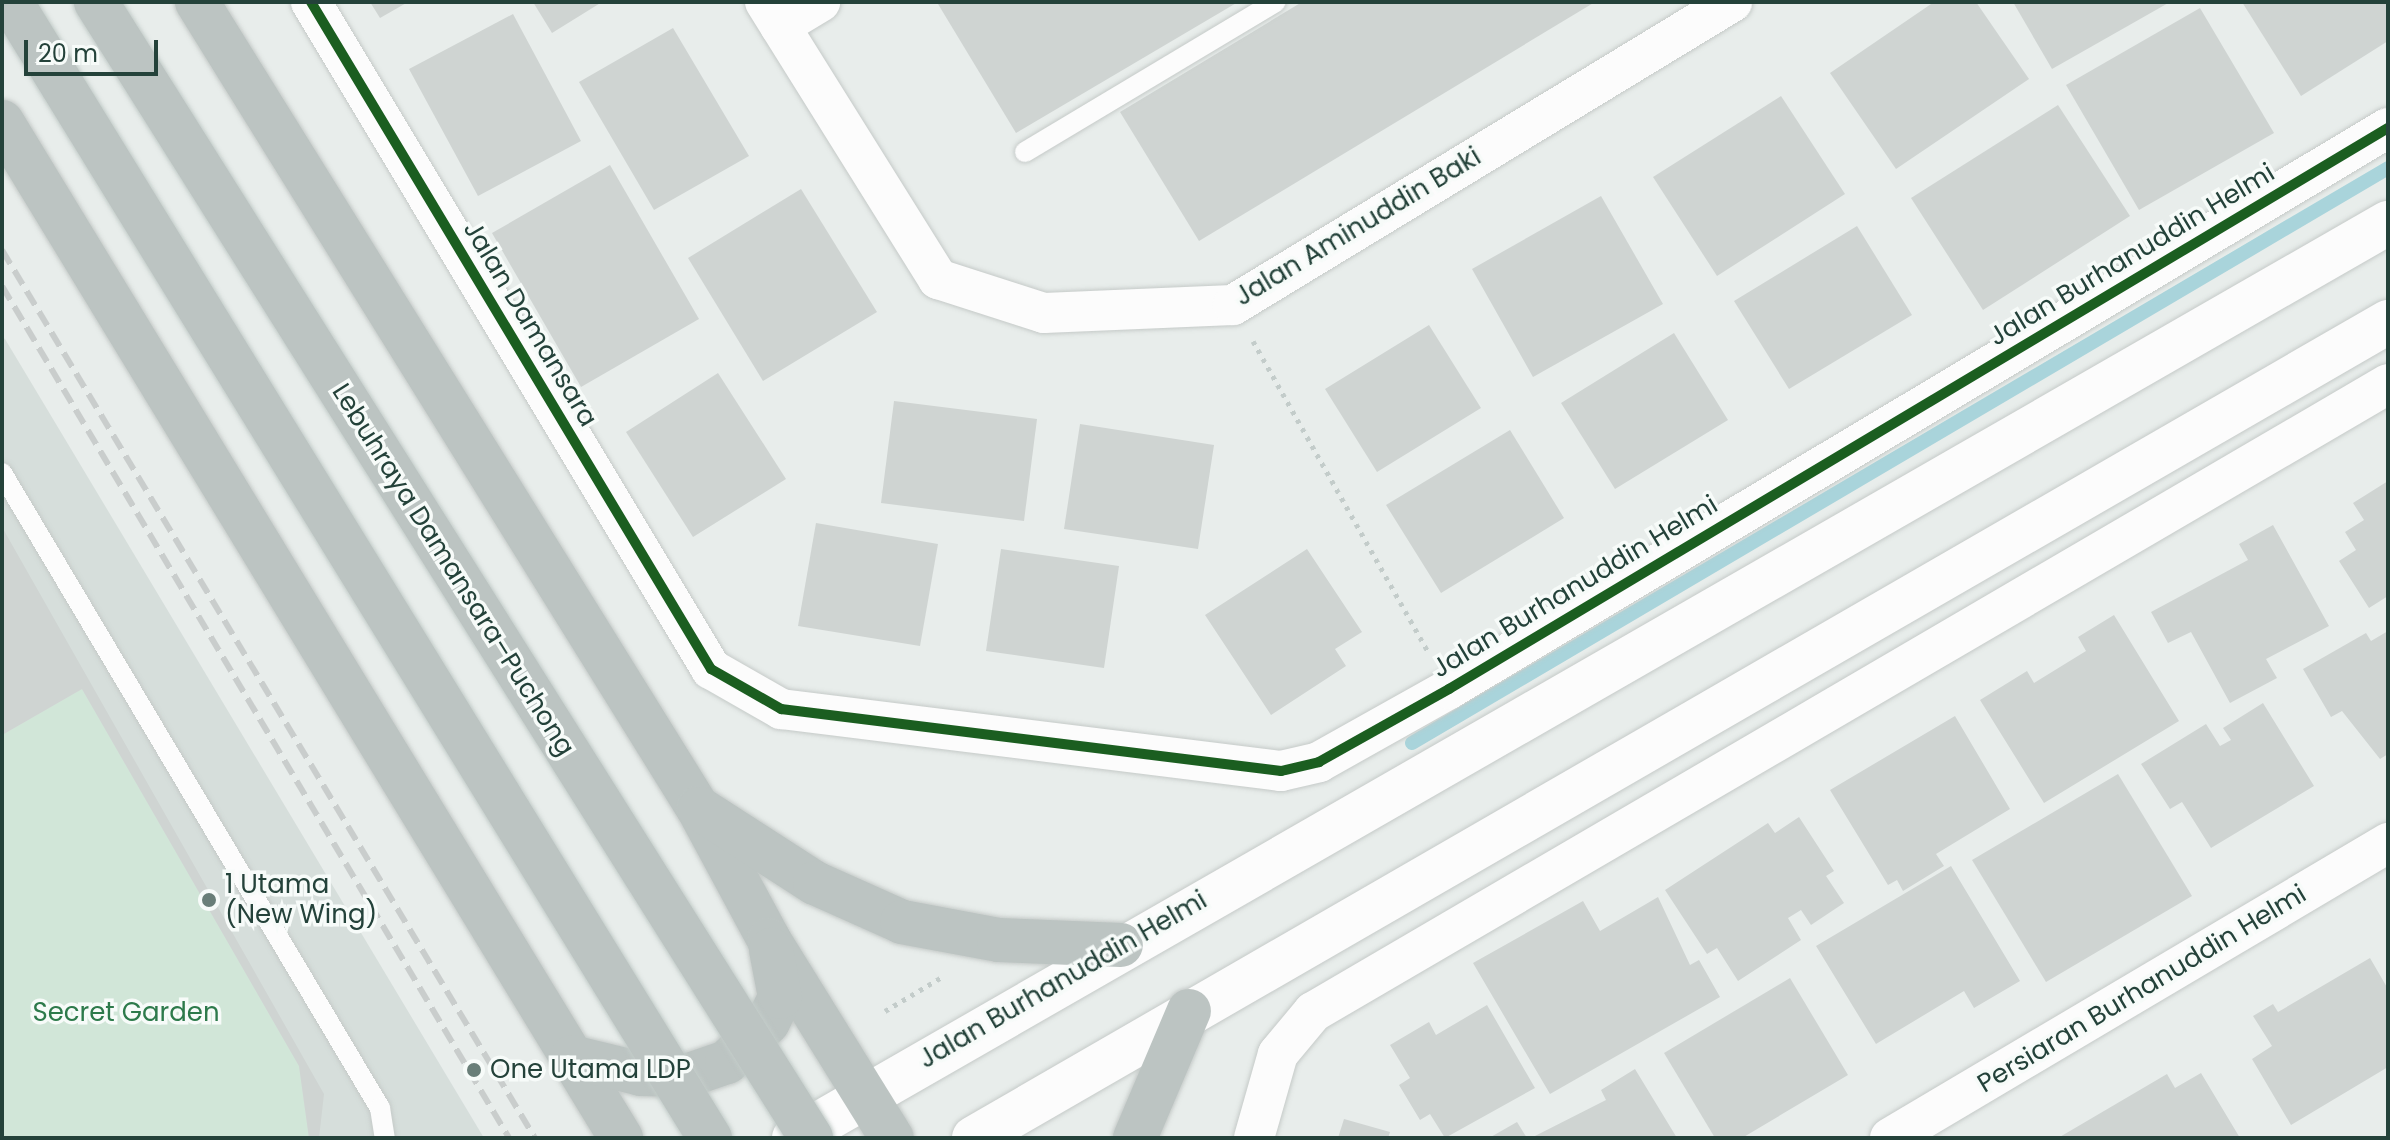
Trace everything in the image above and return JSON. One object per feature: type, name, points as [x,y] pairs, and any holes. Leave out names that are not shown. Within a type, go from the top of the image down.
[{"type":"highway","points":[[11,2],[710,1138]]},
{"type":"highway","name":"Lebuhraya Damansara–Puchong","points":[[96,2],[811,1138]]},
{"type":"highway","points":[[197,2],[698,808],[769,940],[892,1138]]},
{"type":"highway","points":[[2,122],[621,1138]]},
{"type":"highway","points":[[698,808],[815,883],[902,922],[999,940],[1121,945]]},
{"type":"highway","points":[[579,1069],[689,1075],[727,1062],[768,1022],[780,997],[769,940]]},
{"type":"highway","points":[[1135,1138],[1189,1011]]},
{"type":"highway","points":[[579,1069],[584,1138]]},
{"type":"main road","name":"Jalan Burhanuddin Helmi","points":[[794,1138],[1121,945],[2388,223]]},
{"type":"main road","points":[[974,1138],[1189,1011],[2388,322]]},
{"type":"street","name":"Jalan Damansara","points":[[311,2],[711,669]]},
{"type":"street","points":[[772,14],[820,2]]},
{"type":"street","name":"Jalan Aminuddin Baki","points":[[772,14],[938,279],[1044,313],[1233,305],[1732,2]]},
{"type":"street","name":"Jalan Burhanuddin Helmi","points":[[711,669],[781,709],[1281,771],[1319,762],[1449,689],[2388,128]]},
{"type":"street","points":[[1254,1138],[1278,1054],[1313,1012],[2388,384]]},
{"type":"street","name":"Persiaran Burhanuddin Helmi","points":[[1895,1137],[2388,843]]},
{"type":"lane","points":[[1025,152],[1276,2]]},
{"type":"lane","points":[[2,473],[380,1108],[385,1138]]},
{"type":"path","points":[[1233,305],[1449,689]]},
{"type":"path","points":[[885,1011],[947,974]]},
{"type":"shaded area","points":[[2,337],[5,339],[484,1138],[2,1138]]},
{"type":"green space","name":"Secret Garden","points":[[82,689],[299,1066],[309,1138],[2,1138],[2,735]]},
{"type":"building","points":[[370,2],[408,2],[380,18]]},
{"type":"building","points":[[533,2],[602,2],[552,33]]},
{"type":"building","points":[[942,2],[1238,2],[1016,133],[938,4]]},
{"type":"building","points":[[1302,2],[1595,2],[1199,241],[1120,112]]},
{"type":"building","points":[[1934,2],[1976,2],[2029,79],[1896,169],[1830,73]]},
{"type":"building","points":[[2013,2],[2170,2],[2052,69]]},
{"type":"building","points":[[2242,2],[2388,2],[2388,41],[2301,96]]},
{"type":"building","points":[[2200,8],[2274,133],[2139,210],[2066,85]]},
{"type":"building","points":[[513,14],[581,141],[478,196],[409,69]]},
{"type":"building","points":[[673,28],[749,156],[654,210],[579,82]]},
{"type":"building","points":[[1781,96],[1845,194],[1717,276],[1653,177]]},
{"type":"building","points":[[2058,105],[2130,216],[1983,310],[1911,198]]},
{"type":"building","points":[[610,165],[699,319],[581,387],[492,233]]},
{"type":"building","points":[[801,189],[877,312],[763,381],[688,258]]},
{"type":"building","points":[[1601,196],[1663,304],[1533,377],[1472,269]]},
{"type":"building","points":[[1857,226],[1912,315],[1789,389],[1734,301]]},
{"type":"building","points":[[1429,325],[1481,408],[1377,472],[1325,389]]},
{"type":"building","points":[[1674,333],[1728,420],[1615,489],[1561,403]]},
{"type":"building","points":[[718,373],[786,479],[693,537],[626,432]]},
{"type":"building","points":[[894,401],[1037,419],[1024,521],[881,503]]},
{"type":"building","points":[[1080,424],[1214,445],[1198,549],[1064,529]]},
{"type":"building","points":[[1510,430],[1564,518],[1441,593],[1386,505]]},
{"type":"building","points":[[2388,481],[2388,596],[2369,608],[2339,561],[2356,550],[2345,532],[2364,520],[2353,503]]},
{"type":"building","points":[[816,523],[938,544],[920,646],[798,626]]},
{"type":"building","points":[[2273,525],[2329,626],[2266,659],[2277,678],[2230,703],[2191,632],[2168,643],[2151,612],[2248,560],[2239,544]]},
{"type":"building","name":"1 Utama (New Wing)","points":[[2,527],[324,1094],[319,1138],[309,1138],[299,1066],[82,689],[2,735]]},
{"type":"building","points":[[1001,549],[1119,566],[1104,668],[986,651]]},
{"type":"building","points":[[1307,549],[1362,632],[1335,649],[1346,666],[1271,715],[1205,615]]},
{"type":"building","points":[[2114,615],[2179,721],[2044,803],[1980,700],[2027,671],[2034,683],[2086,651],[2078,637]]},
{"type":"building","points":[[2388,631],[2388,754],[2380,759],[2342,711],[2331,717],[2303,669],[2366,633],[2371,641]]},
{"type":"building","points":[[2263,703],[2314,786],[2211,848],[2182,802],[2170,809],[2141,764],[2206,724],[2220,746],[2231,740],[2223,728]]},
{"type":"building","points":[[1955,716],[2010,809],[1936,854],[1944,866],[1903,891],[1897,880],[1888,885],[1830,790]]},
{"type":"building","points":[[2118,774],[2192,896],[2046,982],[1972,860]]},
{"type":"building","points":[[1799,817],[1834,871],[1826,876],[1844,903],[1811,925],[1801,910],[1788,918],[1801,940],[1738,981],[1717,948],[1707,954],[1665,890],[1768,823],[1775,833]]},
{"type":"building","points":[[1951,866],[2020,981],[1974,1008],[1964,991],[1876,1044],[1816,946]]},
{"type":"building","points":[[1658,897],[1690,965],[1699,960],[1720,997],[1550,1094],[1473,963],[1583,901],[1600,931]]},
{"type":"building","points":[[2370,958],[2388,989],[2388,1067],[2291,1125],[2252,1059],[2272,1046],[2253,1016],[2273,1004],[2278,1012]]},
{"type":"building","points":[[1790,978],[1848,1075],[1742,1138],[1715,1138],[1664,1053]]},
{"type":"building","points":[[1487,1005],[1535,1088],[1445,1138],[1430,1114],[1420,1120],[1399,1085],[1410,1078],[1390,1045],[1429,1022],[1436,1035]]},
{"type":"building","points":[[1635,1069],[1677,1138],[1531,1138],[1606,1100],[1601,1090]]},
{"type":"building","points":[[2201,1073],[2240,1138],[2058,1138],[2167,1074],[2175,1088]]},
{"type":"building","points":[[1344,1119],[1390,1132],[1388,1138],[1338,1138]]},
{"type":"building","points":[[1517,1122],[1527,1138],[1489,1138]]},
{"type":"waterway","points":[[1412,743],[2388,168]]},
{"type":"railway","points":[[2,250],[535,1138]]},
{"type":"railway","points":[[2,286],[509,1138]]},
{"type":"cycle path","points":[[311,2],[711,669],[781,709],[1281,771],[1319,762],[1449,689],[2388,128]]},
{"type":"place","name":"1 Utama (New Wing)","points":[[209,900]]},
{"type":"place","name":"One Utama LDP","points":[[474,1070]]}]
